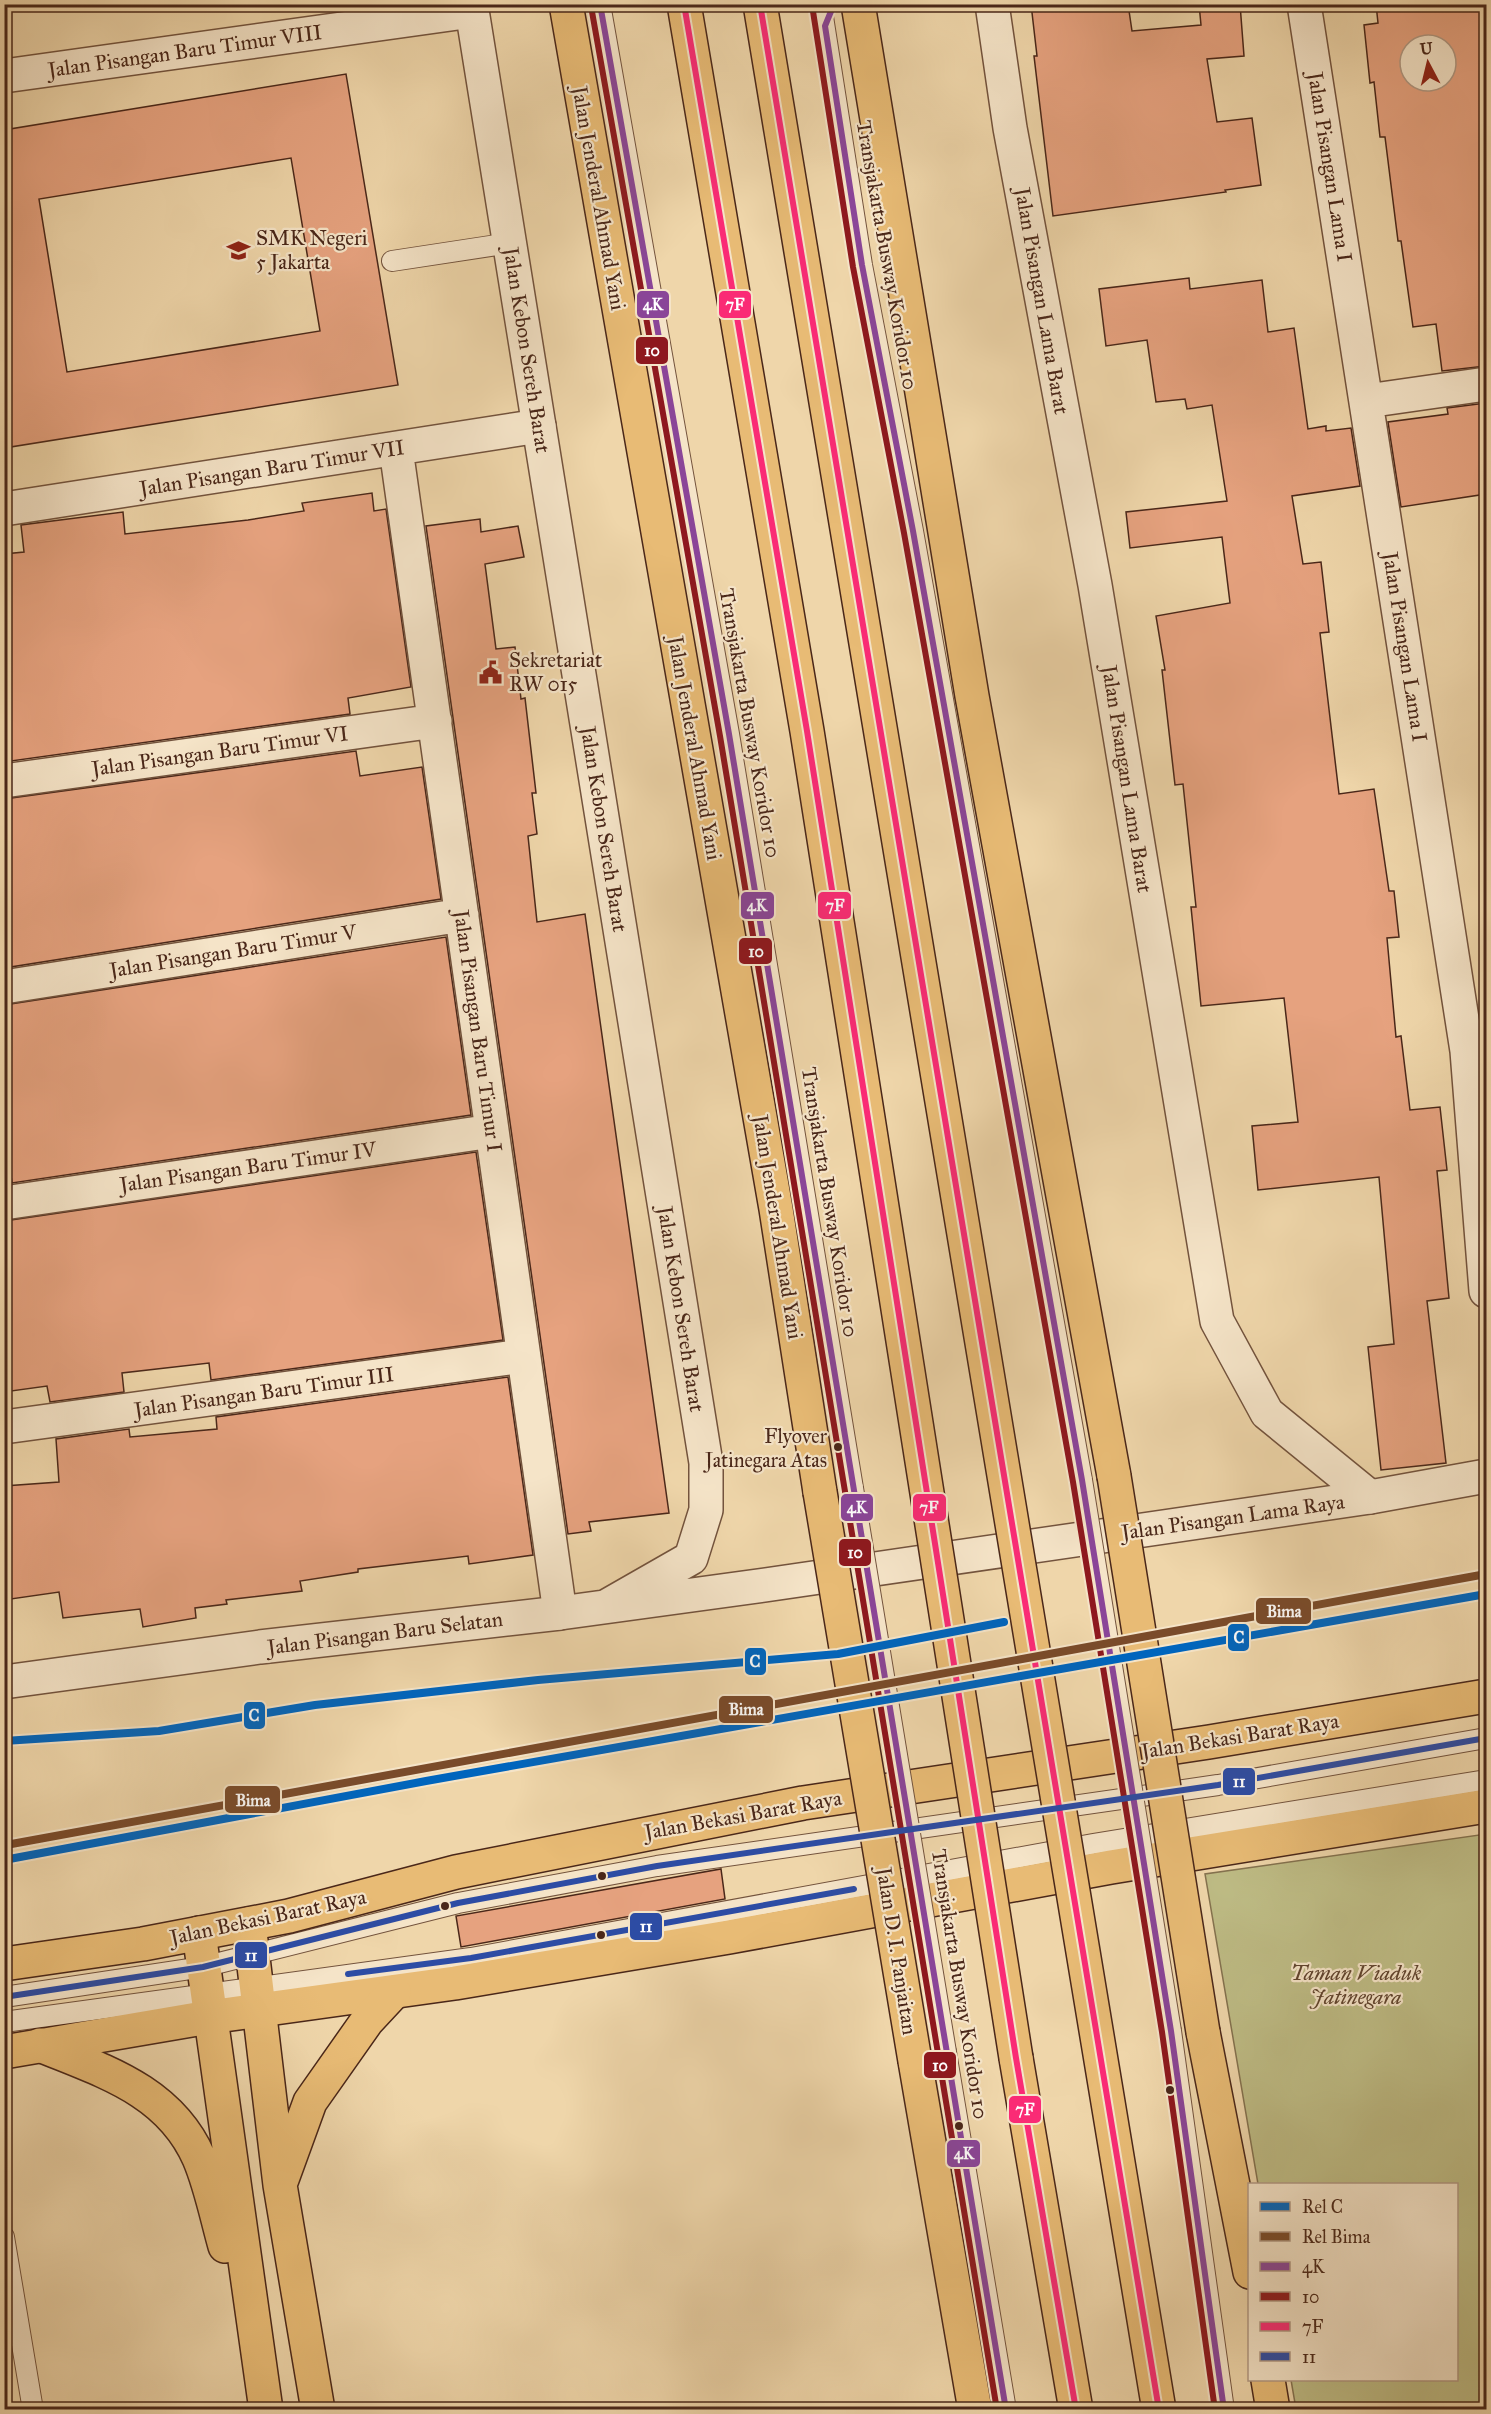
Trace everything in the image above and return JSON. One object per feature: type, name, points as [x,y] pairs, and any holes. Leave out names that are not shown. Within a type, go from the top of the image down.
[{"type":"main road","name":"Jalan Jenderal Ahmad Yani","points":[[566,4],[776,1209],[820,1492]]},
{"type":"main road","points":[[684,4],[807,731],[1012,2035],[1076,2409]]},
{"type":"main road","points":[[760,4],[1159,2409]]},
{"type":"main road","points":[[858,4],[972,696],[1114,1476],[1203,2032],[1248,2262]]},
{"type":"main road","name":"Jalan D. I. Panjaitan","points":[[820,1492],[975,2409]]},
{"type":"main road","name":"Jalan Bekasi Barat Raya","points":[[4,1964],[199,1933],[289,1916],[456,1872],[803,1803],[1198,1744],[1486,1696]]},
{"type":"main road","points":[[4,2052],[40,2045],[206,1992],[257,1984],[394,1992],[729,1937],[1111,1867],[1486,1806]]},
{"type":"main road","points":[[249,1924],[280,2185],[318,2409]]},
{"type":"main road","points":[[199,1933],[266,2409]]},
{"type":"main road","points":[[280,2185],[310,2102],[367,2021],[394,1992]]},
{"type":"main road","points":[[40,2045],[131,2082],[177,2122],[199,2158],[256,2348]]},
{"type":"main road","points":[[1268,2381],[1273,2409]]},
{"type":"street","name":"Jalan Pisangan Lama Barat","points":[[992,4],[1010,128],[1095,585],[1217,1321],[1267,1413],[1370,1497]]},
{"type":"street","name":"Jalan Pisangan Lama I","points":[[1304,4],[1467,1051],[1486,1291]]},
{"type":"street","name":"Jalan Pisangan Baru Timur VIII","points":[[4,76],[314,18],[471,8]]},
{"type":"street","name":"Jalan Kebon Sereh Barat","points":[[471,8],[706,1463],[706,1510],[691,1558],[607,1606]]},
{"type":"street","points":[[1367,401],[1486,384]]},
{"type":"street","name":"Jalan Pisangan Baru Timur VII","points":[[4,509],[539,426]]},
{"type":"street","name":"Jalan Pisangan Baru Timur I","points":[[396,449],[560,1613]]},
{"type":"street","name":"Jalan Pisangan Baru Timur VI","points":[[4,781],[435,721]]},
{"type":"street","name":"Jalan Pisangan Baru Timur V","points":[[4,987],[462,915]]},
{"type":"street","name":"Jalan Pisangan Baru Timur IV","points":[[4,1203],[492,1131]]},
{"type":"street","name":"Jalan Pisangan Baru Timur III","points":[[4,1427],[524,1356]]},
{"type":"street","name":"Jalan Pisangan Lama Raya","points":[[765,1585],[1370,1497],[1486,1476]]},
{"type":"street","name":"Jalan Pisangan Baru Selatan","points":[[4,1682],[260,1647],[560,1613],[765,1585]]},
{"type":"lane","name":"Transjakarta Busway Koridor 10","points":[[600,4],[729,734],[1006,2409]]},
{"type":"lane","name":"Transjakarta Busway Koridor 10","points":[[821,4],[862,265],[1082,1480],[1171,2031],[1224,2409]]},
{"type":"lane","points":[[825,26],[834,4]]},
{"type":"lane","points":[[392,261],[510,243]]},
{"type":"lane","points":[[257,1984],[458,1903],[657,1866],[1218,1785],[1486,1738]]},
{"type":"lane","points":[[4,2022],[257,1984],[471,1958],[1093,1844],[1486,1780]]},
{"type":"lane","points":[[4,1997],[206,1992]]},
{"type":"lane","points":[[4,2237],[33,2409]]},
{"type":"green space","name":"Taman Viaduk Jatinegara","points":[[1486,1834],[1486,2409],[1296,2409],[1291,2381],[1458,2381],[1458,2183],[1258,2183],[1205,1874]]},
{"type":"building","points":[[1031,4],[1128,4],[1132,31],[1201,25],[1199,4],[1240,4],[1244,56],[1207,59],[1217,122],[1252,118],[1261,185],[1053,216],[1034,56],[1037,56]]},
{"type":"building","points":[[1376,4],[1486,4],[1486,366],[1442,371],[1436,324],[1413,327],[1401,241],[1398,241],[1385,137],[1380,137],[1374,82],[1370,83],[1364,25],[1378,23]]},
{"type":"building","points":[[346,74],[398,385],[4,448],[4,130]],"holes":[[[291,158],[320,331],[67,372],[39,199]]]},
{"type":"building","points":[[1189,278],[1190,289],[1262,280],[1268,332],[1294,328],[1308,429],[1326,426],[1326,431],[1351,428],[1360,486],[1292,496],[1303,564],[1321,562],[1329,632],[1320,633],[1339,794],[1374,789],[1389,891],[1394,891],[1399,937],[1387,938],[1396,1037],[1401,1036],[1410,1110],[1440,1107],[1447,1170],[1437,1171],[1449,1298],[1427,1301],[1446,1463],[1381,1470],[1368,1347],[1394,1344],[1379,1177],[1258,1190],[1252,1126],[1298,1122],[1284,998],[1201,1006],[1191,907],[1196,907],[1183,784],[1175,785],[1162,670],[1165,670],[1156,616],[1230,603],[1222,537],[1130,548],[1126,512],[1227,501],[1212,405],[1187,409],[1185,399],[1156,402],[1147,340],[1106,346],[1099,289]]},
{"type":"building","points":[[1486,403],[1486,494],[1401,507],[1388,422],[1448,414],[1447,408]]},
{"type":"building","points":[[372,493],[374,511],[386,509],[411,687],[348,698],[350,714],[4,762],[4,554],[24,552],[21,525],[123,512],[125,534],[304,511],[302,503]]},
{"type":"building","points":[[480,519],[481,532],[518,526],[524,557],[485,564],[496,649],[515,647],[521,699],[525,698],[536,793],[532,793],[537,834],[528,836],[537,922],[585,914],[669,1513],[589,1522],[591,1531],[568,1534],[426,526]]},
{"type":"building","points":[[356,751],[360,776],[422,767],[441,899],[4,968],[4,799]]},
{"type":"building","points":[[446,937],[471,1115],[12,1183],[4,1122],[4,1005]]},
{"type":"building","points":[[476,1152],[503,1340],[211,1380],[209,1363],[122,1373],[124,1392],[50,1402],[47,1386],[4,1392],[4,1221]]},
{"type":"building","points":[[508,1377],[533,1555],[469,1564],[468,1556],[358,1569],[358,1572],[300,1581],[302,1591],[226,1600],[227,1604],[195,1608],[196,1618],[143,1627],[140,1609],[63,1618],[59,1592],[4,1600],[4,1486],[59,1482],[56,1439],[129,1429],[130,1437],[217,1429],[216,1417]]},
{"type":"building","points":[[721,1869],[725,1899],[461,1947],[456,1916]]},
{"type":"rail line","name":"Bima","points":[[6,1845],[1486,1574]]},
{"type":"rail line","name":"C","points":[[4,1860],[426,1781],[1486,1594]]},
{"type":"rail line","name":"C","points":[[4,1741],[159,1731],[315,1705],[538,1680],[838,1654],[1004,1622]]},
{"type":"transit line","name":"4K","points":[[600,4],[729,734],[1006,2410]]},
{"type":"transit line","name":"7F","points":[[684,4],[807,731],[1016,2058],[1076,2410]]},
{"type":"transit line","name":"7F","points":[[760,4],[1159,2410]]},
{"type":"transit line","name":"4K","points":[[834,4],[825,26],[862,265],[913,531],[1082,1480],[1171,2031],[1224,2410]]},
{"type":"transit line","name":"10","points":[[812,5],[853,267],[904,533],[1073,1482],[1162,2032],[1215,2410]]},
{"type":"transit line","name":"10","points":[[591,6],[720,736],[997,2410]]},
{"type":"transit line","name":"11","points":[[4,1997],[203,1967],[458,1903],[657,1866],[1218,1785],[1486,1738]]},
{"type":"transit line","name":"11","points":[[348,1974],[471,1958],[854,1889]]},
{"type":"place","name":"SMK Negeri 5 Jakarta","points":[[238,250]]},
{"type":"place","name":"Sekretariat RW 015","points":[[491,672]]},
{"type":"place","name":"Flyover Jatinegara Atas","points":[[838,1447]]}]
